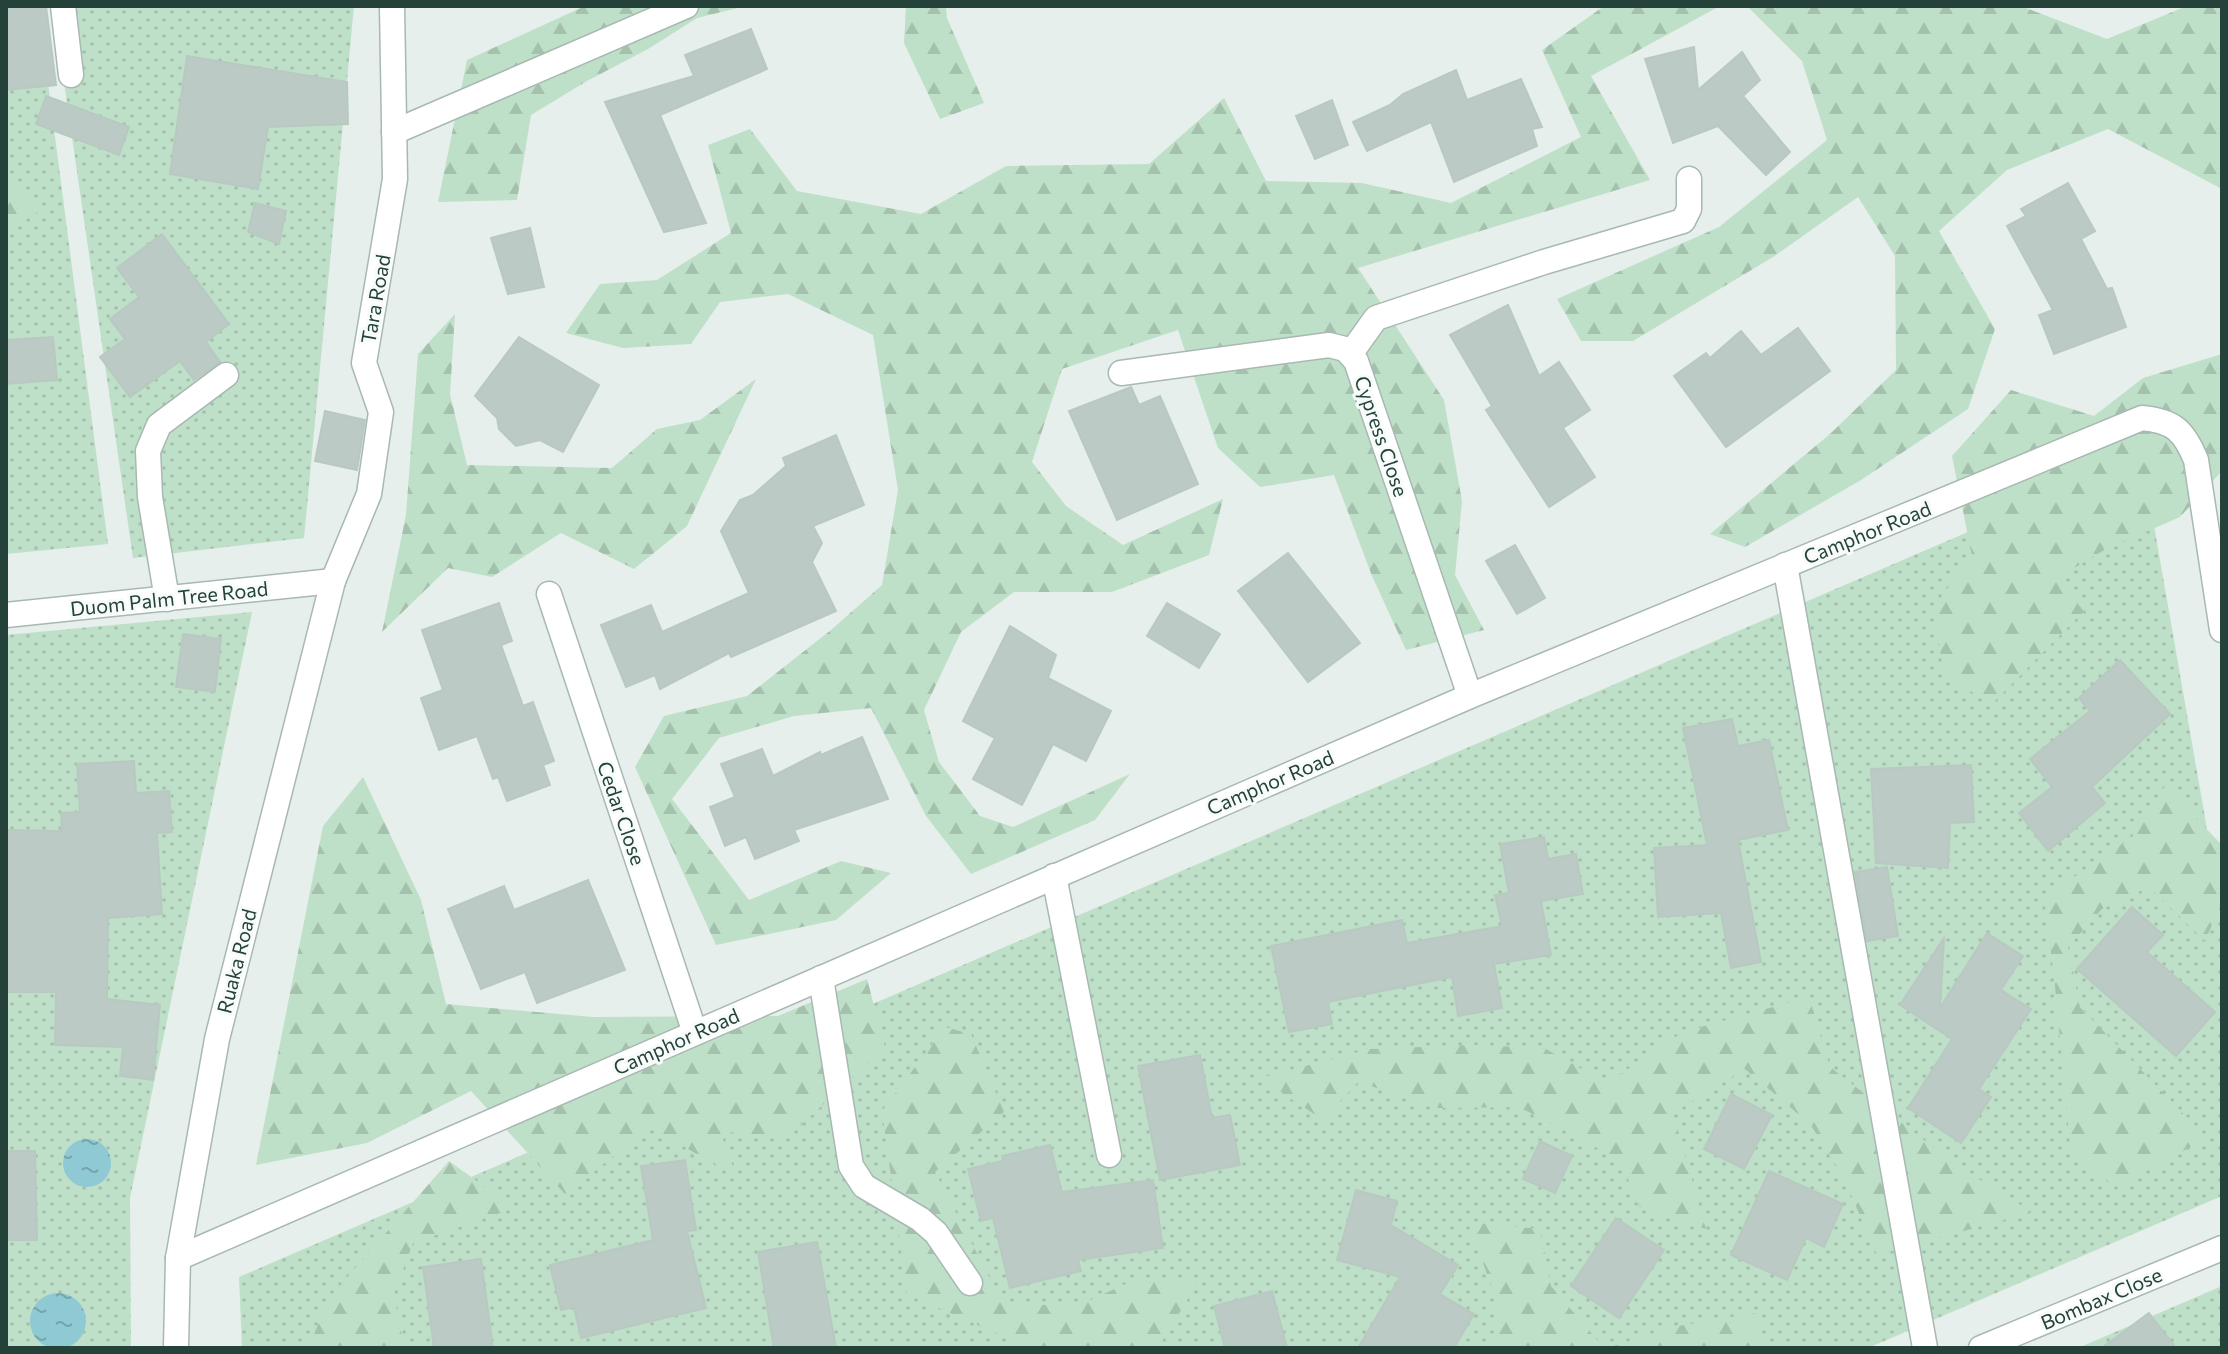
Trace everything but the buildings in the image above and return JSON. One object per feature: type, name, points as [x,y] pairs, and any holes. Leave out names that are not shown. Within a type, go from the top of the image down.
[{"type":"street","points":[[63,6],[71,75]]},
{"type":"street","name":"Tara Road","points":[[333,581],[369,494],[381,412],[364,363],[395,179],[392,6]]},
{"type":"street","points":[[394,132],[686,6]]},
{"type":"street","points":[[1351,353],[1376,318],[1544,262],[1683,221],[1689,209],[1689,179]]},
{"type":"street","name":"Cypress Close","points":[[1121,373],[1329,345],[1351,353],[1470,696]]},
{"type":"street","points":[[167,599],[150,497],[148,451],[159,425],[226,375]]},
{"type":"street","name":"Camphor Road","points":[[178,1258],[1470,696],[2142,418],[2173,426],[2188,440],[2196,460],[2213,506],[2222,630]]},
{"type":"street","points":[[1785,565],[1925,1348]]},
{"type":"street","name":"Duom Palm Tree Road","points":[[6,615],[333,581]]},
{"type":"street","name":"Ruaka Road","points":[[176,1348],[178,1258],[220,1024],[333,581]]},
{"type":"street","name":"Cedar Close","points":[[549,594],[695,1033]]},
{"type":"street","points":[[1054,876],[1109,1155]]},
{"type":"street","points":[[821,978],[851,1166],[864,1186],[920,1219],[936,1233],[970,1283]]},
{"type":"street","name":"Bombax Close","points":[[1981,1348],[2222,1248]]},
{"type":"green space","points":[[6,6],[38,6],[108,544],[6,554]]},
{"type":"green space","points":[[53,6],[354,6],[304,538],[133,558]]},
{"type":"green space","points":[[585,6],[746,6],[697,18],[531,115],[517,200],[438,202],[467,60]]},
{"type":"green space","points":[[906,6],[946,6],[947,18],[984,103],[940,119],[904,43]]},
{"type":"green space","points":[[1604,6],[1720,6],[1591,76],[1650,180],[1358,268],[1444,400],[1462,501],[1455,575],[1484,630],[1406,650],[1372,576],[1334,475],[1260,487],[1218,448],[1178,330],[1062,369],[1032,462],[1066,506],[1123,545],[1223,499],[1209,555],[1112,592],[1014,592],[961,632],[924,710],[939,762],[980,816],[1013,827],[1130,774],[1095,820],[971,874],[926,816],[871,708],[794,716],[719,738],[672,799],[749,900],[841,861],[891,873],[836,920],[716,945],[635,767],[664,716],[747,696],[882,585],[898,490],[873,335],[788,294],[720,302],[691,344],[623,348],[566,333],[600,284],[657,280],[731,233],[708,145],[750,129],[797,191],[921,214],[1006,166],[1149,164],[1224,98],[1266,181],[1362,183],[1451,203],[1581,137],[1542,50]]},
{"type":"green space","points":[[1747,6],[2021,6],[2107,39],[2187,6],[2222,6],[2222,189],[2108,129],[2007,170],[1939,231],[1995,329],[1968,409],[1861,480],[1745,547],[1710,534],[1830,434],[1896,370],[1895,256],[1858,197],[1773,257],[1633,341],[1581,341],[1557,299],[1719,227],[1827,140],[1802,61]]},
{"type":"green space","points":[[6,179],[41,210],[6,233]]},
{"type":"green space","points":[[455,314],[450,394],[467,465],[612,468],[657,429],[700,420],[756,379],[687,526],[634,569],[561,533],[492,577],[448,568],[382,632],[406,515],[418,354]]},
{"type":"green space","points":[[2222,354],[2222,471],[2180,517],[2106,549],[2056,579],[2084,611],[1991,705],[1943,672],[1934,606],[1972,556],[1952,456],[2011,390],[2094,416],[2143,378]]},
{"type":"green space","points":[[2142,457],[2222,915],[2222,1196],[1868,1348],[242,1348],[239,1277]]},
{"type":"green space","points":[[252,612],[130,1198],[131,1348],[6,1348],[6,635]]},
{"type":"green space","points":[[363,777],[421,900],[446,1004],[593,1017],[778,1016],[867,979],[885,1047],[787,1138],[720,1131],[737,1178],[651,1127],[565,1194],[471,1091],[367,1143],[256,1165],[323,826]]},
{"type":"green space","points":[[2165,786],[2222,845],[2222,902],[2205,941],[2149,887],[2102,909],[2068,947],[2080,1007],[2207,1138],[2117,1187],[2071,1155],[2044,898],[2132,837]]},
{"type":"green space","points":[[1809,997],[1830,1067],[1956,1165],[2032,1212],[1877,1255],[1843,1176],[1810,1124],[1745,1069],[1673,1113],[1706,1229],[1640,1207],[1620,1160],[1519,1107],[1439,1108],[1358,1082],[1323,1120],[1260,1078],[1370,1049],[1473,1045],[1544,1048],[1607,1083],[1683,1032]]},
{"type":"green space","points":[[945,1027],[971,1034],[1004,1112],[935,1172],[1004,1306],[1082,1304],[1134,1280],[1198,1282],[1158,1348],[1030,1348],[907,1294],[882,1111]]},
{"type":"green space","points":[[449,1161],[514,1208],[413,1243],[394,1294],[404,1348],[308,1348],[330,1297]]},
{"type":"green space","points":[[1468,1222],[1540,1229],[1551,1286],[1604,1348],[1499,1348],[1494,1293]]},
{"type":"green space","points":[[2222,1286],[2222,1348],[2078,1348]]},
{"type":"green space","points":[[1762,1312],[1762,1348],[1607,1348],[1678,1326]]},
{"type":"water","points":[[87,1139],[104,1146],[111,1163],[104,1180],[87,1187],[70,1180],[63,1163],[70,1146]]},
{"type":"water","points":[[58,1293],[78,1301],[86,1321],[78,1341],[58,1349],[38,1341],[30,1321],[38,1301]]}]
